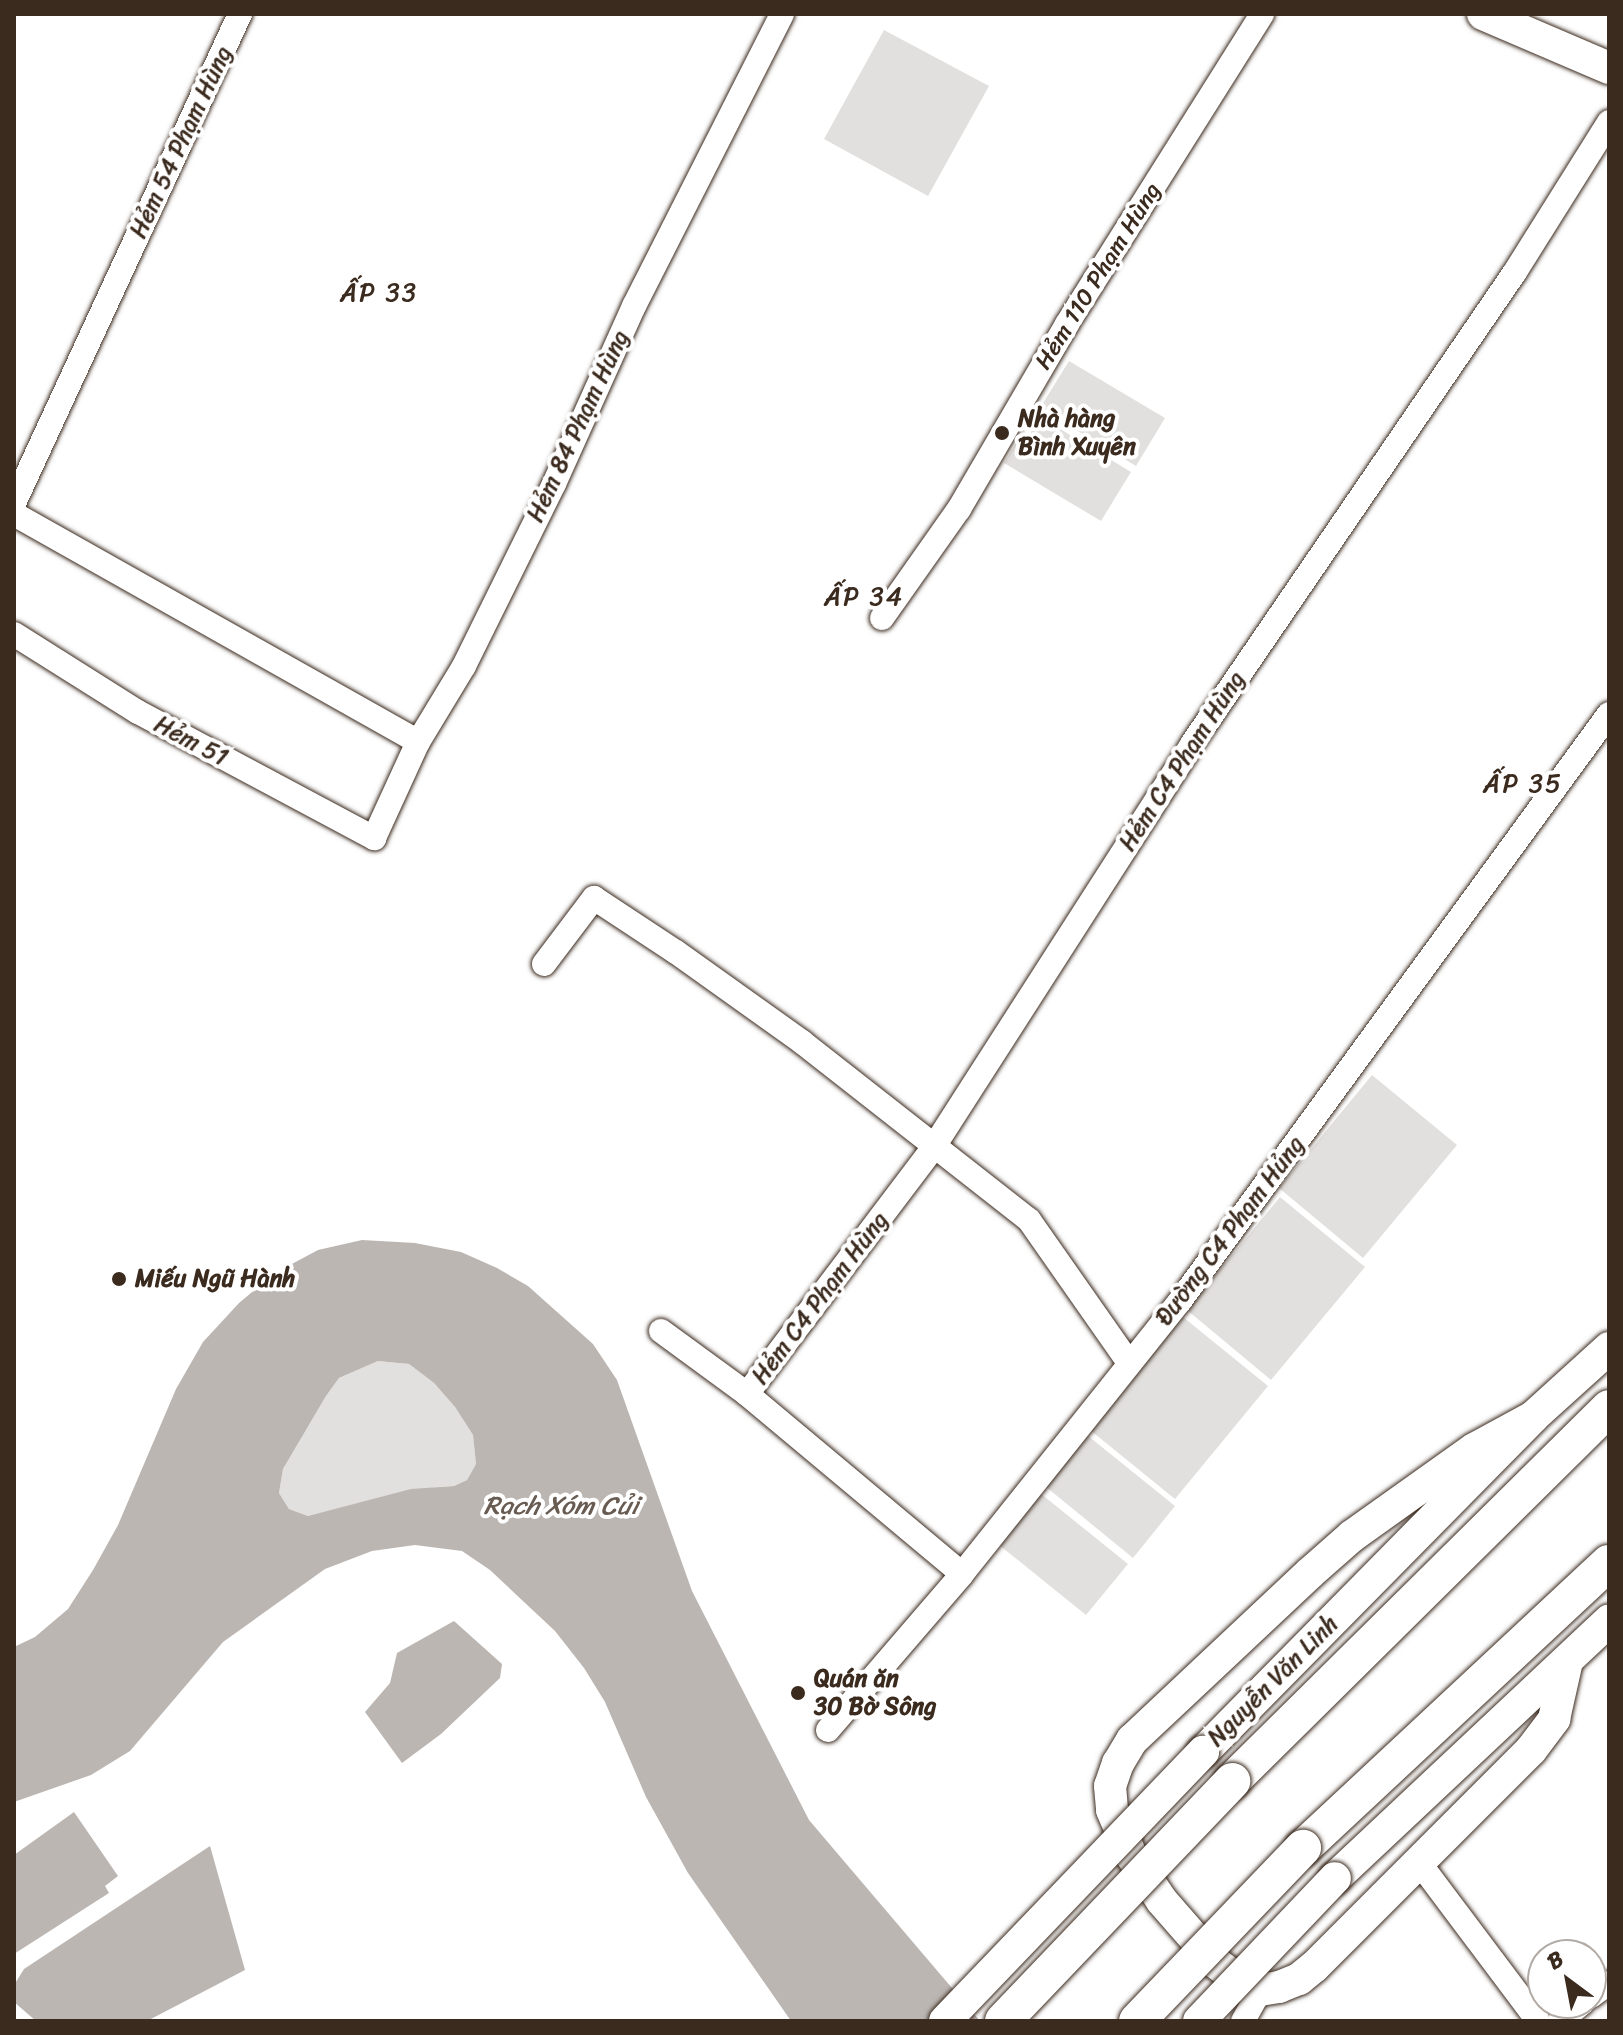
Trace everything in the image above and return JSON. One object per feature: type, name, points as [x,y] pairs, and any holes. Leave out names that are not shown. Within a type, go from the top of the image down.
[{"type":"highway","name":"Nguyễn Văn Linh","points":[[1003,2021],[1232,1781],[1609,1408]]},
{"type":"highway","points":[[1137,2021],[1303,1848],[1609,1563]]},
{"type":"main road","points":[[1483,14],[1605,58]]},
{"type":"main road","name":"Nguyễn Văn Linh","points":[[945,2021],[1203,1752],[1533,1417],[1609,1348]]},
{"type":"main road","points":[[1533,1417],[1474,1449],[1352,1536],[1132,1740],[1118,1763],[1110,1786],[1112,1810],[1131,1855],[1176,1920],[1216,1963],[1246,1986],[1260,1990],[1299,1979],[1545,1734],[1560,1702],[1567,1661]]},
{"type":"main road","points":[[1199,2021],[1335,1878],[1609,1621]]},
{"type":"street","name":"Hẻm 54 Phạm Hùng","points":[[14,503],[240,14]]},
{"type":"street","name":"Hẻm 84 Phạm Hùng","points":[[374,838],[418,742],[464,666],[554,484],[634,306],[782,14]]},
{"type":"street","name":"Hẻm 110 Phạm Hùng","points":[[882,618],[959,509],[1067,324],[1262,14]]},
{"type":"street","name":"Hẻm C4 Phạm Hùng","points":[[747,1394],[935,1145],[1192,744],[1515,272],[1609,122]]},
{"type":"street","points":[[14,514],[418,742]]},
{"type":"street","name":"Hẻm 51","points":[[14,634],[138,712],[374,838]]},
{"type":"street","name":"Đường C4 Phạm Hủng","points":[[828,1730],[962,1574],[1180,1301],[1609,714]]},
{"type":"street","points":[[544,964],[594,898],[770,1018],[1029,1220],[1129,1363]]},
{"type":"street","points":[[661,1331],[747,1394],[962,1574]]},
{"type":"street","points":[[1418,1861],[1538,2021]]},
{"type":"street","points":[[1243,2021],[1260,1990]]},
{"type":"shaded area","points":[[884,30],[989,86],[928,196],[824,139]]},
{"type":"shaded area","points":[[1069,361],[1165,418],[1136,466],[1040,408]]},
{"type":"shaded area","points":[[1034,413],[1131,472],[1101,521],[1004,463]]},
{"type":"shaded area","points":[[1372,1075],[1457,1145],[1363,1258],[1279,1188]]},
{"type":"shaded area","points":[[1280,1197],[1365,1267],[1271,1380],[1187,1310]]},
{"type":"shaded area","points":[[1183,1317],[1268,1386],[1175,1499],[1090,1430]]},
{"type":"shaded area","points":[[378,1361],[409,1364],[434,1383],[455,1407],[473,1435],[476,1464],[467,1480],[454,1486],[437,1487],[308,1516],[289,1509],[279,1493],[283,1469],[326,1396],[339,1378]]},
{"type":"shaded area","points":[[1082,1431],[1175,1506],[1133,1558],[1040,1482]]},
{"type":"shaded area","points":[[1035,1489],[1128,1564],[1086,1615],[993,1540]]},
{"type":"water","name":"Rạch Xóm Củi","points":[[362,1240],[415,1243],[461,1252],[528,1286],[593,1344],[617,1380],[692,1591],[809,1820],[980,2021],[791,2021],[688,1873],[646,1797],[605,1702],[584,1668],[555,1631],[490,1570],[462,1551],[415,1545],[372,1551],[325,1569],[223,1642],[130,1751],[91,1775],[14,1802],[14,1647],[35,1637],[68,1609],[93,1570],[118,1525],[176,1389],[203,1342],[239,1303],[275,1273],[318,1250]],"holes":[[[378,1361],[409,1364],[434,1383],[455,1407],[473,1435],[476,1464],[467,1480],[454,1486],[411,1489],[308,1516],[289,1509],[279,1493],[283,1469],[339,1378]]]},
{"type":"water","points":[[454,1621],[502,1664],[500,1678],[441,1734],[402,1763],[365,1712],[390,1683],[397,1653]]},
{"type":"water","points":[[74,1812],[118,1876],[105,1886],[109,1893],[14,1954],[14,1855]]},
{"type":"water","points":[[210,1846],[245,1970],[147,2021],[36,2021],[14,2002],[14,1985],[24,1969]]},
{"type":"place","name":"Nhà hàng Bình Xuyên","points":[[1002,433]]},
{"type":"place","name":"Miếu Ngũ Hành","points":[[119,1279]]},
{"type":"place","name":"Quán ăn 30 Bờ Sông","points":[[798,1693]]},
{"type":"district","name":"ẤP 33","points":[[379,293]]},
{"type":"district","name":"ẤP 34","points":[[864,597]]},
{"type":"district","name":"ẤP 35","points":[[1523,784]]}]
